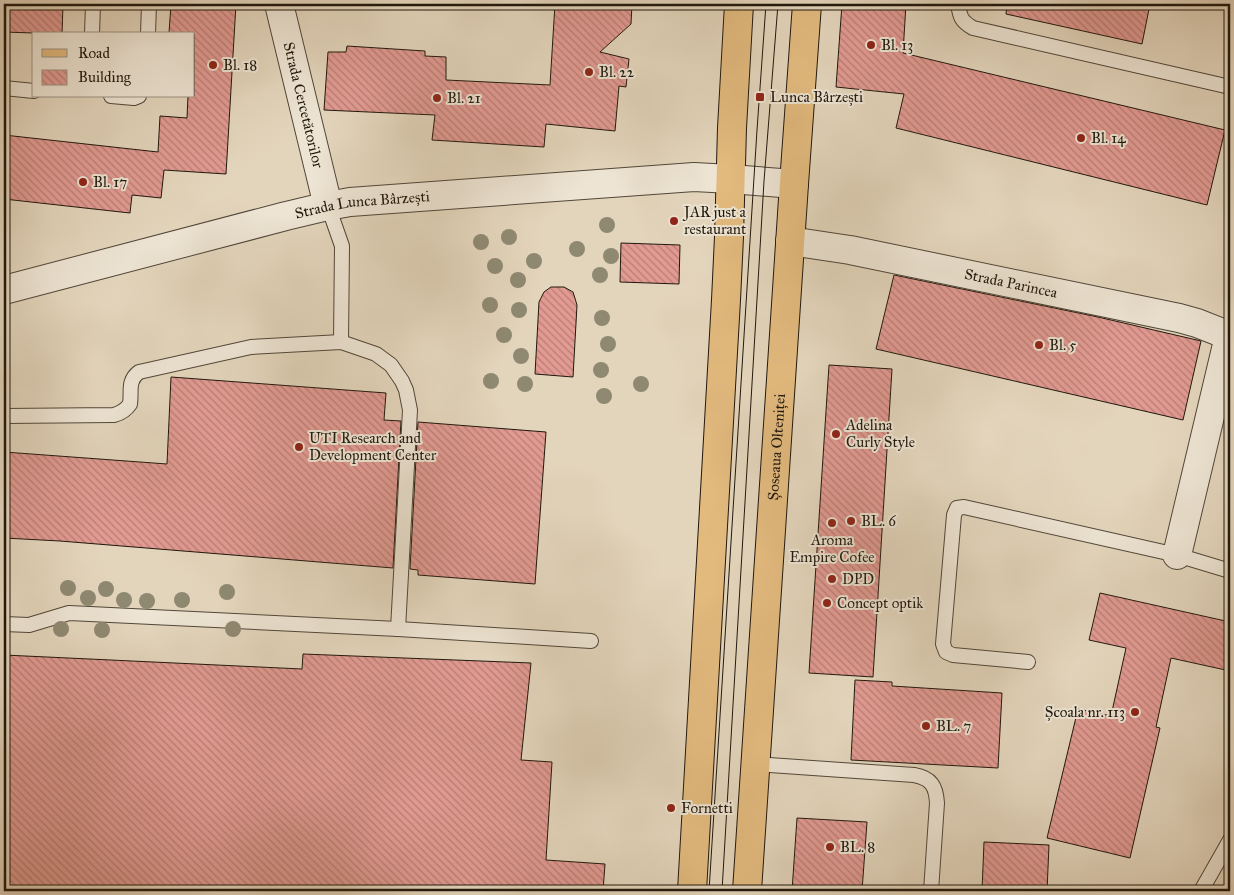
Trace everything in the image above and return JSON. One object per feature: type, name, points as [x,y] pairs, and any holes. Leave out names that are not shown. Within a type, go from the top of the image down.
[{"type":"main road","points":[[692,891],[726,291],[739,4]]},
{"type":"main road","name":"Șoseaua Olteniței","points":[[747,891],[807,4]]},
{"type":"street","name":"Strada Cercetătorilor","points":[[278,4],[328,206]]},
{"type":"street","name":"Strada Lunca Bârzești","points":[[4,290],[286,216],[350,202],[694,177],[731,178],[794,184]]},
{"type":"street","name":"Strada Parincea","points":[[790,241],[850,250],[1179,318],[1230,334]]},
{"type":"street","points":[[1177,554],[1230,334]]},
{"type":"lane","points":[[92,32],[93,4]]},
{"type":"lane","points":[[148,32],[149,4]]},
{"type":"lane","points":[[958,4],[960,16],[965,23],[973,28],[1230,87]]},
{"type":"lane","points":[[4,88],[32,90]]},
{"type":"lane","points":[[328,206],[342,246],[341,342]]},
{"type":"lane","points":[[4,416],[114,415],[123,412],[130,404],[131,381],[139,372],[251,347],[341,342],[376,354],[397,372],[409,399],[410,410],[398,629]]},
{"type":"lane","points":[[1028,662],[953,655],[946,652],[943,644],[954,515],[957,508],[964,507],[1177,554],[1230,571]]},
{"type":"lane","points":[[4,624],[29,625],[69,613],[398,629],[591,641]]},
{"type":"lane","points":[[755,764],[914,775],[927,779],[934,788],[937,803],[931,891]]},
{"type":"lane","points":[[1201,891],[1230,840]]},
{"type":"building","points":[[4,4],[63,4],[62,32],[4,32]]},
{"type":"building","points":[[171,4],[236,4],[226,174],[164,170],[161,198],[132,195],[130,213],[4,199],[4,135],[158,152],[160,116],[187,118],[188,98],[195,98],[195,32],[169,32]]},
{"type":"building","name":"Bl. 21","points":[[555,4],[632,4],[631,24],[600,52],[629,59],[626,87],[619,86],[615,131],[546,124],[544,147],[432,140],[435,115],[324,110],[328,52],[346,52],[347,46],[425,51],[425,56],[446,57],[446,80],[550,85]]},
{"type":"building","name":"Bl. 14","points":[[842,4],[906,4],[903,53],[1225,130],[1207,205],[896,128],[904,94],[836,87]]},
{"type":"building","points":[[1007,4],[1150,4],[1142,44],[1006,14]]},
{"type":"building","points":[[621,243],[680,245],[679,284],[620,282]]},
{"type":"building","name":"Bl. 5","points":[[894,275],[1098,317],[1201,341],[1183,420],[876,349]]},
{"type":"building","points":[[551,287],[564,287],[573,292],[577,305],[573,377],[535,374],[539,302],[544,292]]},
{"type":"building","name":"BL. 6","points":[[829,365],[892,369],[873,677],[809,673]]},
{"type":"building","points":[[171,377],[386,393],[384,420],[401,421],[393,568],[4,538],[4,452],[167,464]]},
{"type":"building","points":[[418,422],[546,432],[535,584],[418,575],[418,570],[410,569]]},
{"type":"building","points":[[1100,593],[1230,622],[1230,671],[1171,658],[1156,727],[1160,728],[1130,858],[1047,838],[1078,709],[1111,716],[1126,648],[1089,640]]},
{"type":"building","points":[[303,654],[531,663],[521,760],[552,762],[546,860],[605,864],[603,891],[4,891],[4,655],[302,669]]},
{"type":"building","name":"BL. 7","points":[[855,680],[892,682],[892,686],[1002,693],[998,768],[851,760]]},
{"type":"building","name":"BL. 8","points":[[797,818],[867,822],[862,891],[792,891]]},
{"type":"building","points":[[984,842],[1049,845],[1047,891],[982,891]]},
{"type":"tram line","points":[[709,891],[766,4]]},
{"type":"tram line","points":[[722,891],[764,181],[778,4]]},
{"type":"place","name":"Bl. 13","points":[[871,45]]},
{"type":"place","name":"Bl. 18","points":[[213,65]]},
{"type":"place","name":"Bl. 22","points":[[589,72]]},
{"type":"place","name":"Lunca Bârzești","points":[[760,97]]},
{"type":"place","name":"Bl. 21","points":[[437,98]]},
{"type":"place","name":"Bl. 14","points":[[1081,138]]},
{"type":"place","name":"Bl. 17","points":[[83,182]]},
{"type":"place","name":"JAR just a restaurant","points":[[674,221]]},
{"type":"place","name":"Bl. 5","points":[[1039,345]]},
{"type":"place","name":"Adelina Curly Style","points":[[836,434]]},
{"type":"place","name":"UTI Research and Development Center","points":[[299,447]]},
{"type":"place","name":"BL. 6","points":[[851,521]]},
{"type":"place","name":"Aroma Empire Cofee","points":[[832,523]]},
{"type":"place","name":"DPD","points":[[832,579]]},
{"type":"place","name":"Concept optik","points":[[827,603]]},
{"type":"place","name":"Școala nr. 113","points":[[1135,712]]},
{"type":"place","name":"BL. 7","points":[[926,726]]},
{"type":"place","name":"Fornetti","points":[[671,808]]},
{"type":"place","name":"BL. 8","points":[[830,847]]}]
